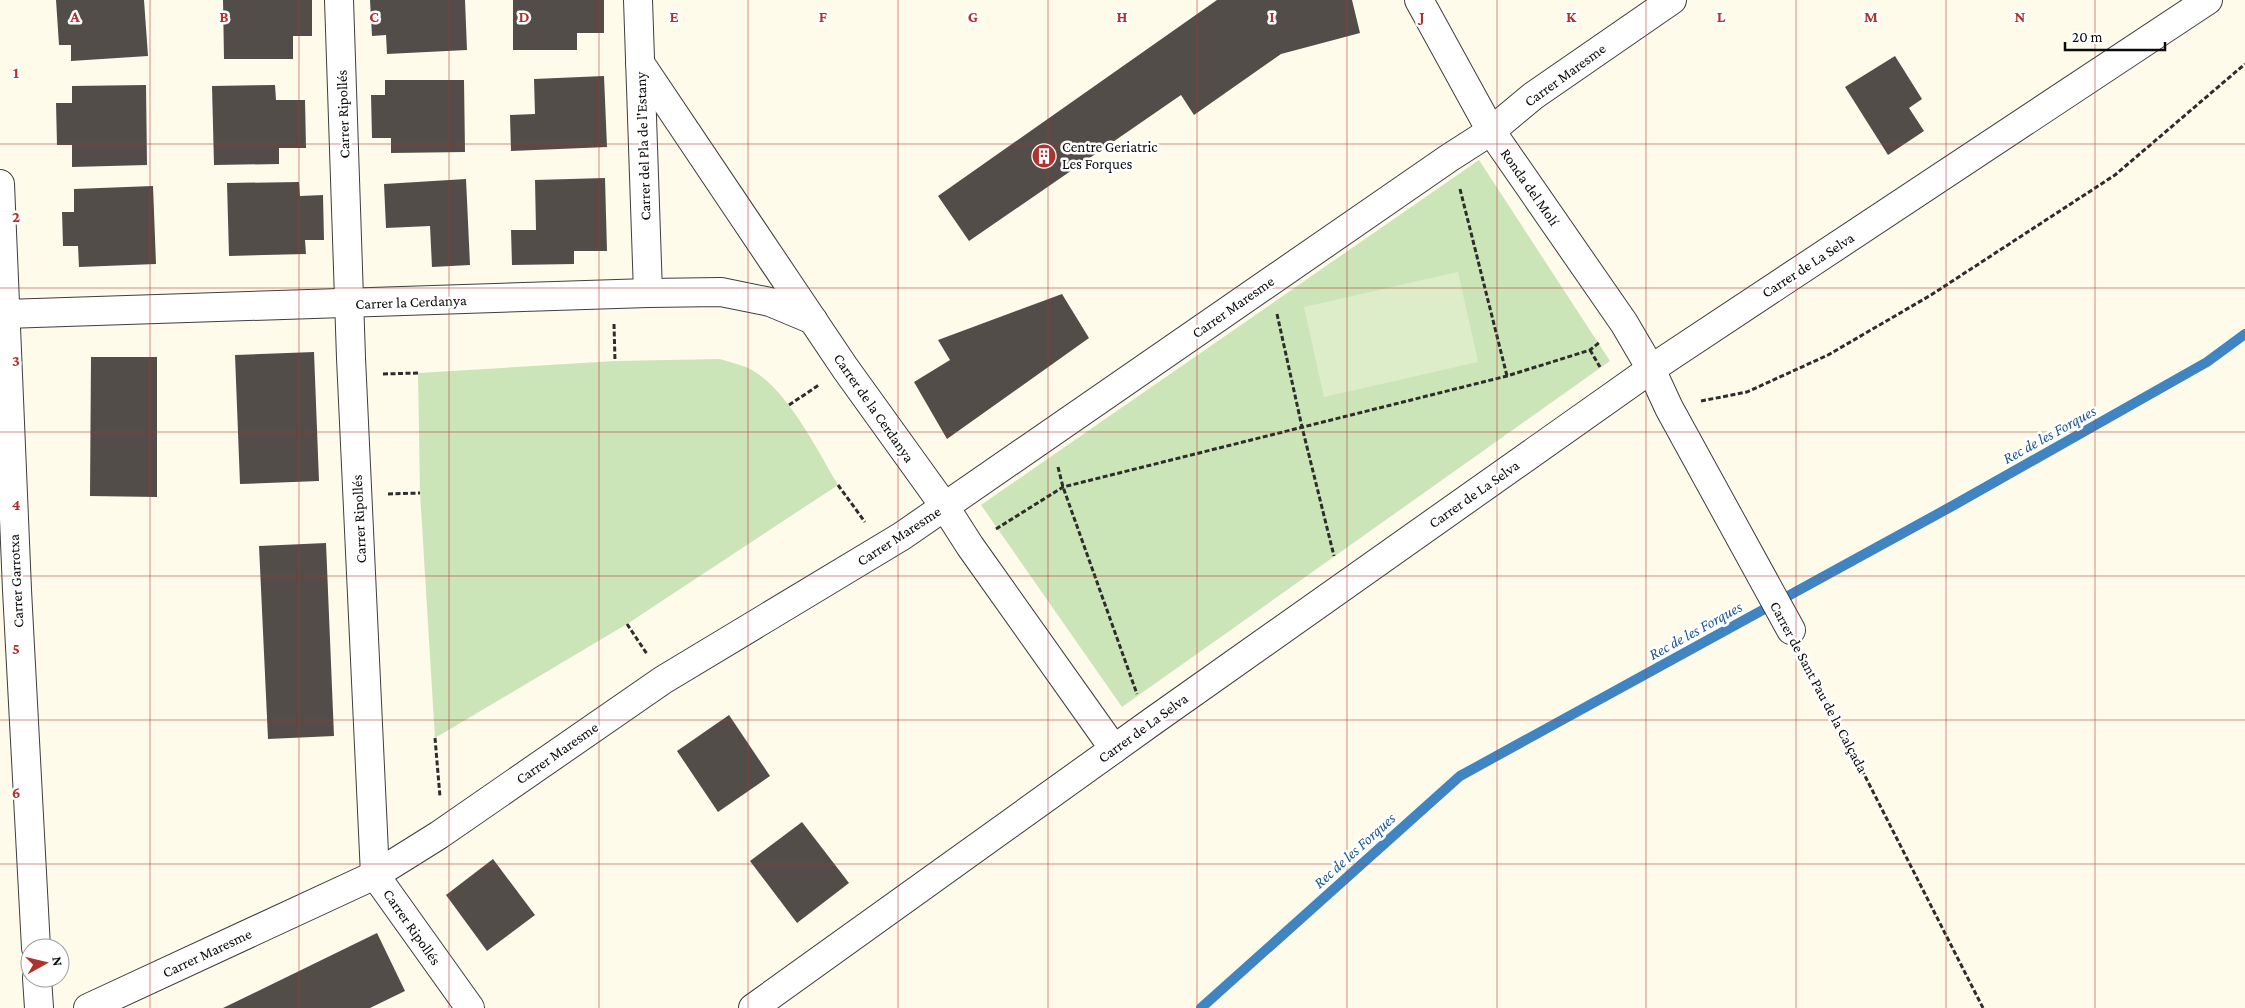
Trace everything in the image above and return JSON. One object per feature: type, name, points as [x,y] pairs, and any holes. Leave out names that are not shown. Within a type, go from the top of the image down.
[{"type":"street","name":"Carrer Ripollés","points":[[340,0],[349,304],[375,875],[470,1008]]},
{"type":"street","name":"Carrer del Pla de l'Estany","points":[[638,0],[648,293]]},
{"type":"street","name":"Ronda del Molí","points":[[1419,0],[1490,131],[1624,323],[1651,369]]},
{"type":"street","name":"Carrer Maresme","points":[[88,1008],[375,875],[439,835],[663,680],[902,536],[945,507],[1490,131],[1534,96],[1672,0]]},
{"type":"street","name":"Carrer de La Selva","points":[[753,1008],[1152,721],[1651,369],[2176,9],[2208,0]]},
{"type":"street","name":"Carrer de la Cerdanya","points":[[640,63],[845,368],[945,507],[970,546],[1114,749]]},
{"type":"street","name":"Carrer Garrotxa","points":[[0,184],[16,590],[35,938]]},
{"type":"street","name":"Carrer la Cerdanya","points":[[5,314],[721,292],[770,302],[813,320]]},
{"type":"street","name":"Carrer de Sant Pau de la Calçada","points":[[1651,369],[1668,408],[1791,630]]},
{"type":"street","points":[[38,988],[39,1008]]},
{"type":"path","points":[[1668,408],[1747,392],[1828,355],[1931,295],[2115,175],[2245,64]]},
{"type":"path","points":[[1449,158],[1454,166],[1507,376]]},
{"type":"path","points":[[613,295],[615,361]]},
{"type":"path","points":[[1276,313],[1336,563]]},
{"type":"path","points":[[970,546],[1063,487],[1507,376],[1590,350],[1624,323]]},
{"type":"path","points":[[1056,458],[1063,487],[1140,701],[1152,721]]},
{"type":"path","points":[[838,485],[866,523]]},
{"type":"path","name":"Carrer de Sant Pau de la Calçada","points":[[1791,630],[1983,1008]]},
{"type":"path","points":[[436,738],[441,808],[439,835]]},
{"type":"green space","points":[[1479,160],[1610,361],[1122,707],[981,505]]},
{"type":"green space","points":[[1458,272],[1478,362],[1324,397],[1304,307]]},
{"type":"green space","points":[[720,359],[746,367],[774,388],[799,419],[838,485],[627,624],[435,738],[420,493],[418,373],[615,361]]},
{"type":"building","points":[[56,0],[144,0],[148,56],[71,61],[71,45],[59,45]]},
{"type":"building","points":[[223,0],[312,0],[312,36],[293,36],[293,59],[224,59]]},
{"type":"building","points":[[370,0],[465,0],[467,50],[387,54],[386,35],[372,36]]},
{"type":"building","points":[[513,0],[604,0],[604,33],[577,33],[577,50],[513,50]]},
{"type":"building","name":"Centre Geriatric Les Forques","points":[[1217,0],[1352,0],[1360,33],[1281,54],[1194,115],[1181,95],[969,241],[938,196]]},
{"type":"building","points":[[1895,56],[1922,99],[1909,108],[1924,131],[1888,155],[1845,87]]},
{"type":"building","points":[[604,76],[607,147],[511,151],[510,115],[535,114],[534,79]]},
{"type":"building","points":[[385,80],[464,80],[465,152],[391,153],[391,138],[372,138],[371,95],[385,95]]},
{"type":"building","points":[[146,85],[147,165],[72,167],[72,145],[57,145],[56,103],[72,103],[72,86]]},
{"type":"building","points":[[275,85],[276,100],[305,100],[306,148],[279,148],[279,164],[214,165],[212,86]]},
{"type":"building","points":[[605,178],[607,251],[574,251],[574,264],[512,265],[511,230],[536,230],[535,180]]},
{"type":"building","points":[[466,179],[470,265],[432,267],[430,226],[386,228],[384,184]]},
{"type":"building","points":[[299,182],[300,196],[323,195],[324,240],[305,240],[306,254],[229,256],[227,183]]},
{"type":"building","points":[[153,186],[156,264],[79,267],[78,246],[63,246],[62,212],[74,212],[74,189]]},
{"type":"building","points":[[1062,294],[1089,338],[947,439],[914,382],[950,360],[938,340]]},
{"type":"building","points":[[314,352],[319,481],[240,484],[235,355]]},
{"type":"building","points":[[91,357],[157,357],[157,497],[90,496]]},
{"type":"building","points":[[326,543],[334,736],[268,739],[259,546]]},
{"type":"building","points":[[729,715],[770,776],[718,812],[677,751]]},
{"type":"building","points":[[802,822],[849,883],[797,923],[750,861]]},
{"type":"building","points":[[493,859],[535,915],[487,951],[446,895]]},
{"type":"building","points":[[377,933],[405,991],[370,1008],[223,1008]]},
{"type":"waterway","name":"Rec de les Forques","points":[[1201,1008],[1460,776],[1954,505],[2207,362],[2245,334]]},
{"type":"place","name":"Centre Geriatric Les Forques","points":[[1044,156]]}]
